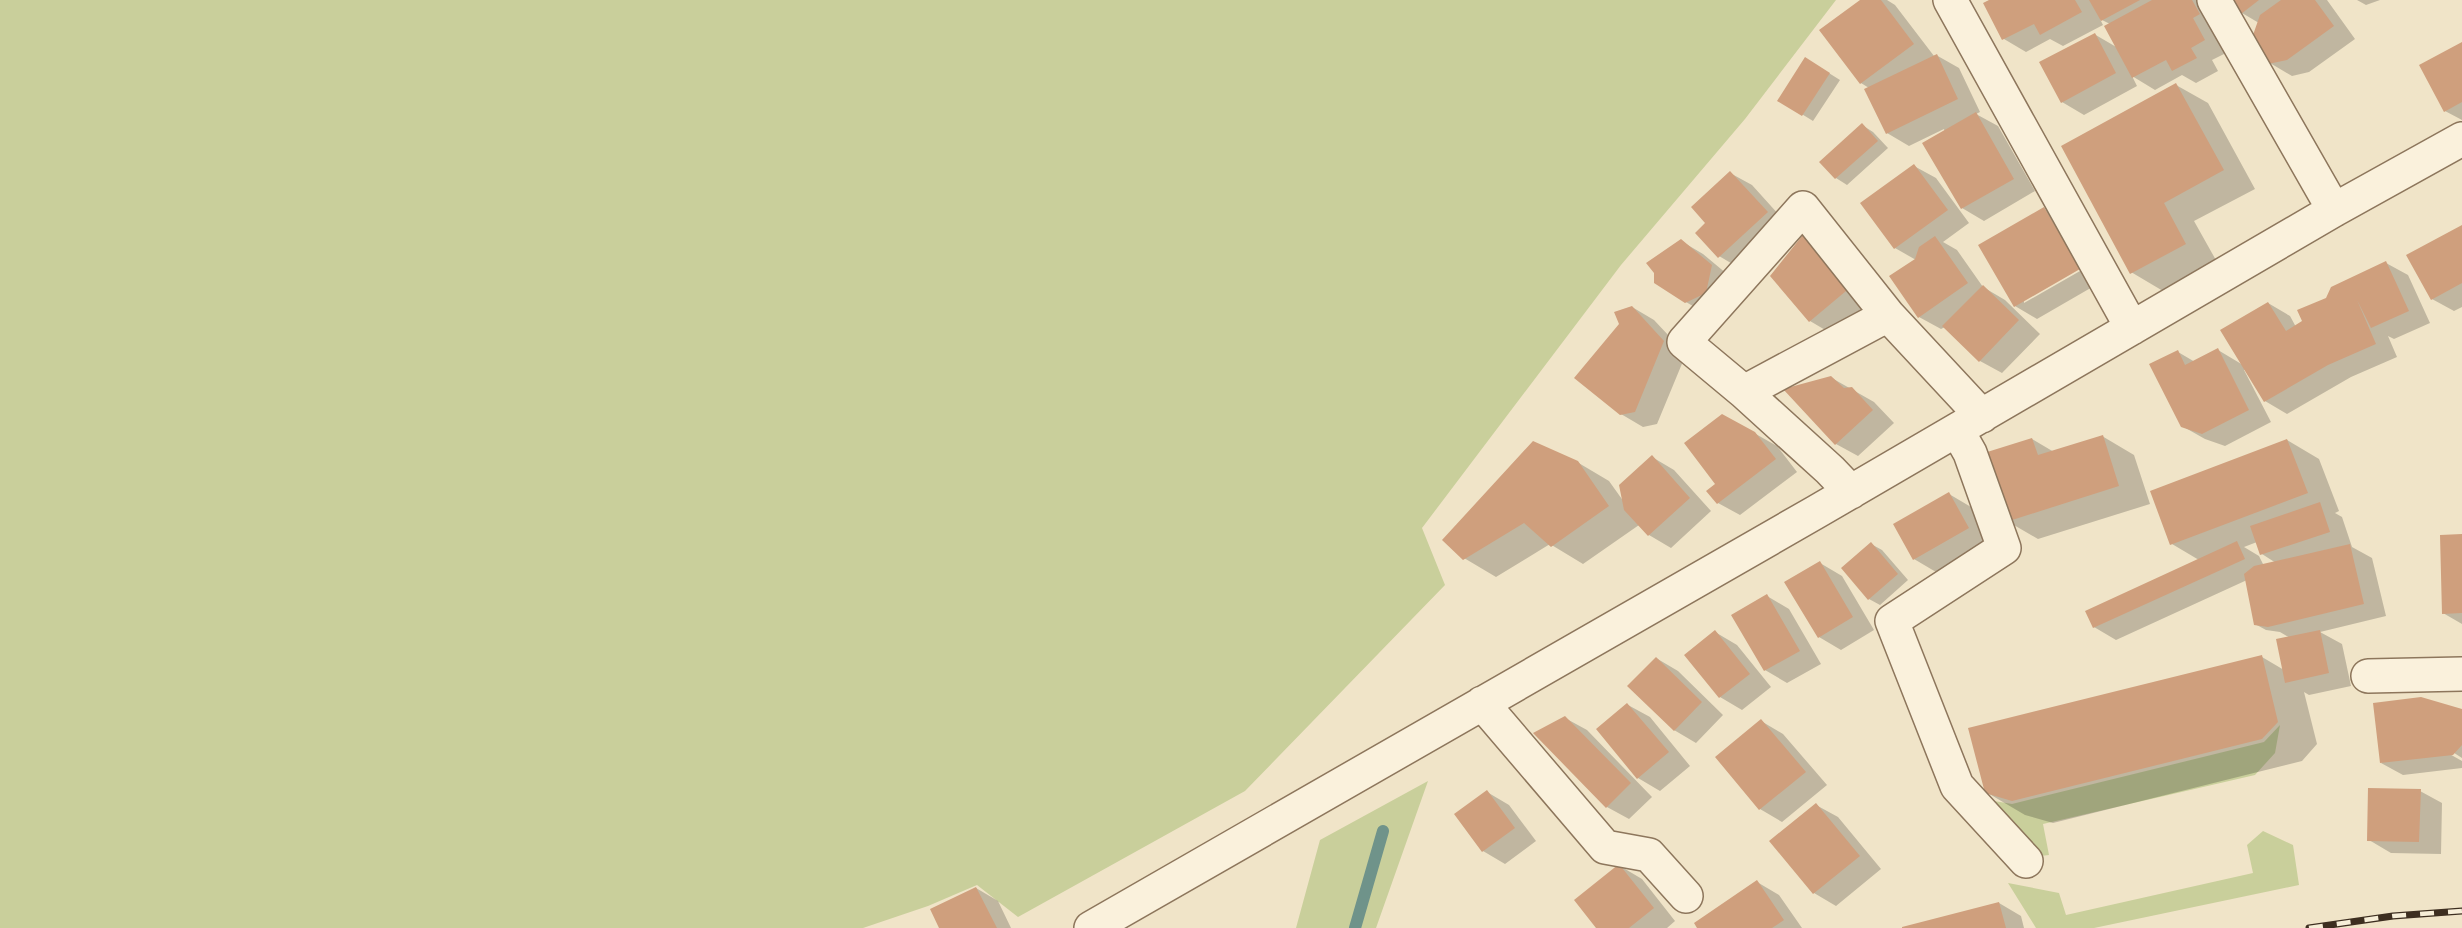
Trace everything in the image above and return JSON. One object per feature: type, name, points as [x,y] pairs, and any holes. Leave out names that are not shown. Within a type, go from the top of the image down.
[{"type":"street","points":[[1950,0],[2132,328]]},
{"type":"street","points":[[2214,0],[2334,210]]},
{"type":"street","points":[[1091,928],[1851,492],[2334,210],[2462,140]]},
{"type":"street","points":[[1851,492],[1744,392],[1684,342],[1803,208],[1888,315],[1969,423],[1970,453],[2004,548],[1892,621],[1957,786],[2026,861]]},
{"type":"street","points":[[1744,392],[1888,315]]},
{"type":"street","points":[[2368,676],[2462,674]]},
{"type":"street","points":[[1482,703],[1605,847],[1648,855],[1686,896]]},
{"type":"green space","points":[[0,0],[1836,0],[1745,119],[1621,265],[1422,528],[1445,585],[1245,791],[1018,917],[977,885],[928,906],[863,928],[0,928]]},
{"type":"green space","points":[[2280,725],[2275,753],[2255,775],[2043,824],[2049,855],[2031,857],[1988,800],[2012,804],[2264,742]]},
{"type":"green space","points":[[1428,781],[1376,928],[1296,928],[1320,840]]},
{"type":"green space","points":[[2263,831],[2293,845],[2299,885],[2094,928],[2036,928],[2008,883],[2059,893],[2066,915],[2253,873],[2247,845]]},
{"type":"building","points":[[1860,0],[1881,0],[1914,44],[1860,84],[1819,30]]},
{"type":"building","points":[[1989,0],[2075,0],[2082,12],[2040,35],[2034,24],[2002,40],[1983,3]]},
{"type":"building","points":[[2089,0],[2140,0],[2101,21]]},
{"type":"building","points":[[2152,0],[2192,0],[2200,14],[2193,18],[2205,40],[2191,48],[2197,58],[2172,71],[2166,60],[2132,78],[2104,26]]},
{"type":"building","points":[[2230,0],[2259,0],[2241,14]]},
{"type":"building","points":[[2281,0],[2315,0],[2334,26],[2287,60],[2268,64],[2253,35],[2260,15]]},
{"type":"building","points":[[2095,33],[2116,73],[2061,103],[2039,62]]},
{"type":"building","points":[[2462,42],[2462,102],[2444,112],[2419,65]]},
{"type":"building","points":[[1937,54],[1958,99],[1886,134],[1864,89]]},
{"type":"building","points":[[1805,57],[1830,73],[1802,116],[1777,101]]},
{"type":"building","points":[[2176,83],[2224,170],[2164,203],[2186,244],[2130,274],[2061,146]]},
{"type":"building","points":[[1976,112],[2014,179],[1961,209],[1922,143]]},
{"type":"building","points":[[1862,123],[1878,141],[1835,179],[1819,162]]},
{"type":"building","points":[[1914,164],[1948,210],[1894,249],[1860,203]]},
{"type":"building","points":[[1730,171],[1768,212],[1718,258],[1695,233],[1705,223],[1691,207]]},
{"type":"building","points":[[2044,207],[2080,269],[2014,307],[1978,245]]},
{"type":"building","points":[[2462,225],[2462,283],[2431,300],[2406,255]]},
{"type":"building","points":[[1806,231],[1852,286],[1809,322],[1770,276]]},
{"type":"building","points":[[1935,236],[1968,283],[1918,318],[1889,276],[1915,259],[1919,247]]},
{"type":"building","points":[[1681,239],[1712,265],[1706,293],[1685,303],[1654,283],[1654,273],[1646,263]]},
{"type":"building","points":[[2386,261],[2409,311],[2371,328],[2357,300],[2376,344],[2328,365],[2264,402],[2220,330],[2268,302],[2286,331],[2302,321],[2297,310],[2326,298],[2331,287]]},
{"type":"building","points":[[1983,285],[2019,320],[1979,362],[1942,326]]},
{"type":"building","points":[[1632,306],[1664,341],[1635,412],[1620,415],[1574,378],[1619,324],[1614,312]]},
{"type":"building","points":[[2218,348],[2249,410],[2202,434],[2181,427],[2149,364],[2178,350],[2185,365]]},
{"type":"building","points":[[1831,376],[1844,388],[1852,387],[1873,410],[1835,445],[1783,389]]},
{"type":"building","points":[[1722,414],[1755,432],[1776,459],[1717,504],[1706,491],[1715,484],[1684,443]]},
{"type":"building","points":[[2103,435],[2119,486],[2006,522],[1984,453],[2032,438],[2038,455]]},
{"type":"building","points":[[2287,439],[2308,493],[2170,545],[2150,491]]},
{"type":"building","points":[[1533,441],[1578,461],[1609,506],[1551,547],[1524,523],[1463,560],[1442,540]]},
{"type":"building","points":[[1652,455],[1690,498],[1648,536],[1624,510],[1619,485]]},
{"type":"building","points":[[1949,492],[1969,528],[1913,560],[1893,524]]},
{"type":"building","points":[[2320,502],[2330,532],[2260,555],[2250,526]]},
{"type":"building","points":[[2462,534],[2462,613],[2442,614],[2440,535]]},
{"type":"building","points":[[2237,541],[2245,559],[2093,628],[2085,611]]},
{"type":"building","points":[[1871,542],[1898,574],[1868,600],[1841,568]]},
{"type":"building","points":[[2350,544],[2364,604],[2268,627],[2254,625],[2244,574],[2254,566]]},
{"type":"building","points":[[1820,561],[1853,617],[1818,638],[1784,582]]},
{"type":"building","points":[[1767,594],[1800,651],[1764,671],[1731,615]]},
{"type":"building","points":[[1715,630],[1750,674],[1719,698],[1684,655]]},
{"type":"building","points":[[2320,630],[2329,673],[2285,683],[2276,639]]},
{"type":"building","points":[[2262,655],[2278,722],[2262,739],[2012,801],[1985,793],[1968,728]]},
{"type":"building","points":[[1656,657],[1702,702],[1674,731],[1627,686]]},
{"type":"building","points":[[2421,697],[2462,709],[2462,745],[2453,755],[2380,763],[2373,703]]},
{"type":"building","points":[[1627,703],[1669,752],[1637,779],[1596,729]]},
{"type":"building","points":[[1565,716],[1631,783],[1606,808],[1533,733]]},
{"type":"building","points":[[1761,719],[1806,772],[1759,810],[1715,757]]},
{"type":"building","points":[[2368,788],[2421,789],[2419,842],[2367,841]]},
{"type":"building","points":[[1487,790],[1515,828],[1482,852],[1454,814]]},
{"type":"building","points":[[1816,803],[1860,856],[1813,894],[1769,841]]},
{"type":"building","points":[[1619,864],[1654,908],[1629,928],[1596,928],[1574,900]]},
{"type":"building","points":[[1757,880],[1784,920],[1772,928],[1697,928],[1694,923]]},
{"type":"building","points":[[976,887],[997,928],[939,928],[930,909]]},
{"type":"building","points":[[1999,902],[2006,928],[1902,928],[1902,927]]},
{"type":"waterway","points":[[1355,928],[1383,831]]},
{"type":"railway","points":[[2309,928],[2393,916],[2462,911]]}]
